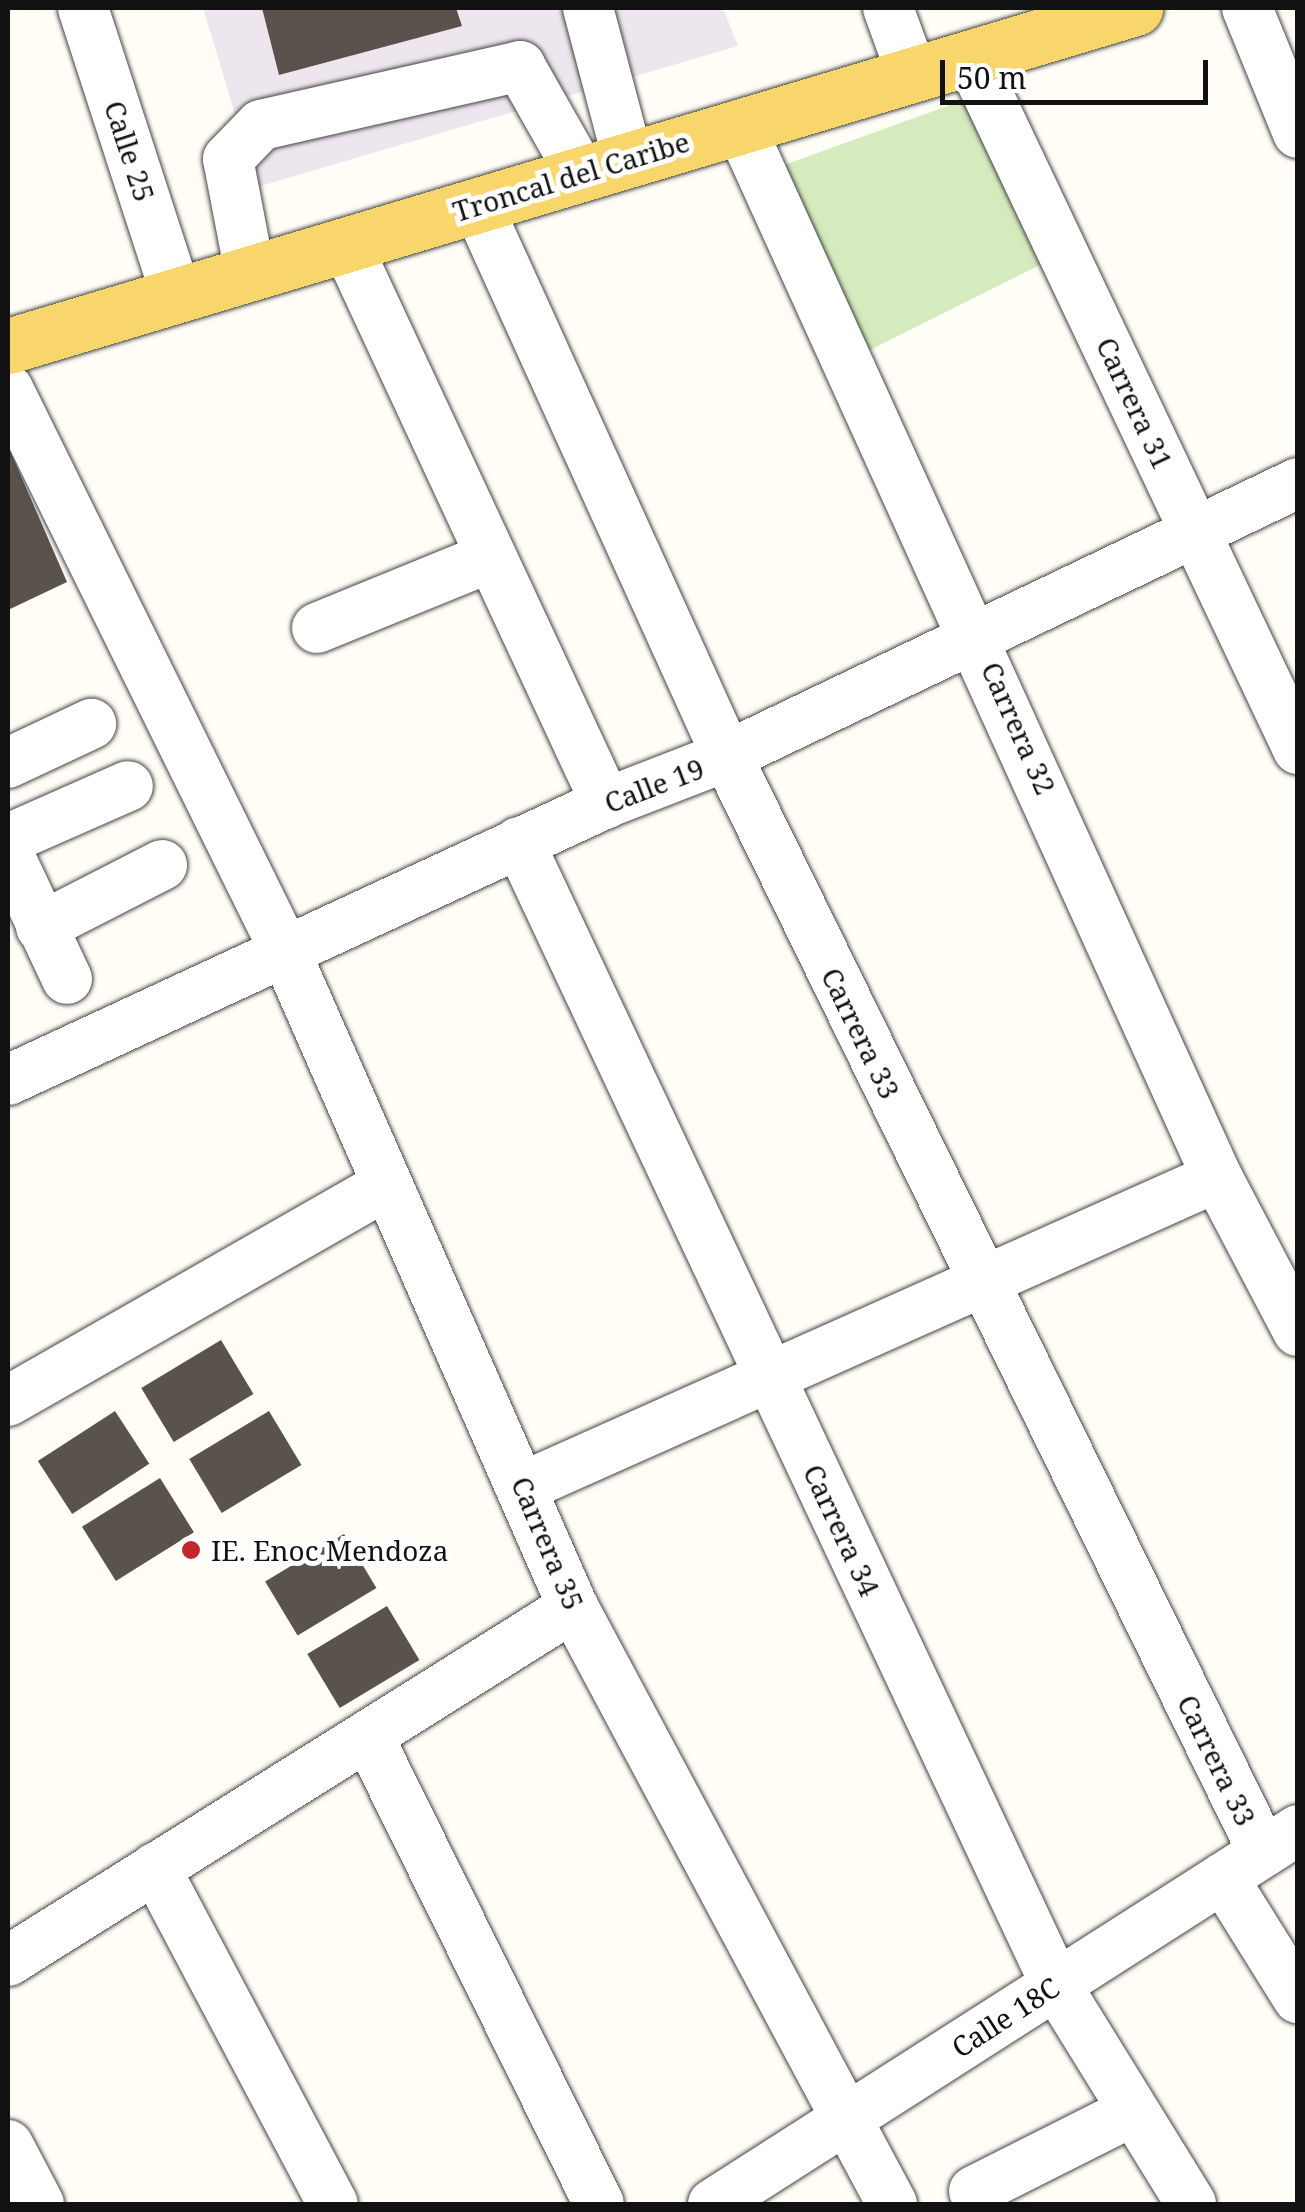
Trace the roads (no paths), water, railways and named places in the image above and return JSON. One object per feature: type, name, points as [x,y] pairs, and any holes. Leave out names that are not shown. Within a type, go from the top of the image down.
[{"type":"main road","name":"Troncal del Caribe","points":[[8,346],[1135,8]]},
{"type":"street","name":"Calle 25","points":[[83,8],[176,295]]},
{"type":"street","points":[[588,8],[604,167]]},
{"type":"street","points":[[888,8],[912,74]]},
{"type":"street","points":[[1247,8],[1298,133]]},
{"type":"street","name":"Carrera 31","points":[[970,57],[1298,749]]},
{"type":"street","points":[[250,273],[228,160],[238,140],[261,125],[520,66],[604,167]]},
{"type":"street","name":"Carrera 32","points":[[740,126],[978,634],[1217,1177],[1298,1331]]},
{"type":"street","name":"Carrera 33","points":[[477,204],[727,756],[1261,1854],[1298,1998]]},
{"type":"street","points":[[346,244],[606,803]]},
{"type":"street","name":"Carrera 35","points":[[8,389],[284,949],[383,1187],[525,1486],[573,1608],[892,2204]]},
{"type":"street","name":"Calle 19","points":[[8,1080],[518,842],[727,756],[1298,482]]},
{"type":"street","points":[[317,628],[492,557]]},
{"type":"street","points":[[8,763],[91,724]]},
{"type":"street","points":[[8,839],[128,786]]},
{"type":"street","name":"Carrera 34","points":[[518,842],[1056,1984],[1191,2204]]},
{"type":"street","points":[[8,853],[67,980]]},
{"type":"street","points":[[42,927],[162,865]]},
{"type":"street","points":[[525,1486],[979,1278],[1217,1177]]},
{"type":"street","points":[[8,1401],[383,1187]]},
{"type":"street","points":[[8,1961],[370,1740],[573,1608]]},
{"type":"street","points":[[370,1740],[599,2204]]},
{"type":"street","name":"Calle 18C","points":[[713,2204],[1261,1854]]},
{"type":"street","points":[[155,1868],[333,2204]]},
{"type":"street","points":[[974,2191],[1134,2112]]},
{"type":"street","points":[[8,2144],[38,2204]]},
{"type":"place","name":"IE. Enoc Mendoza","points":[[191,1550]]}]
